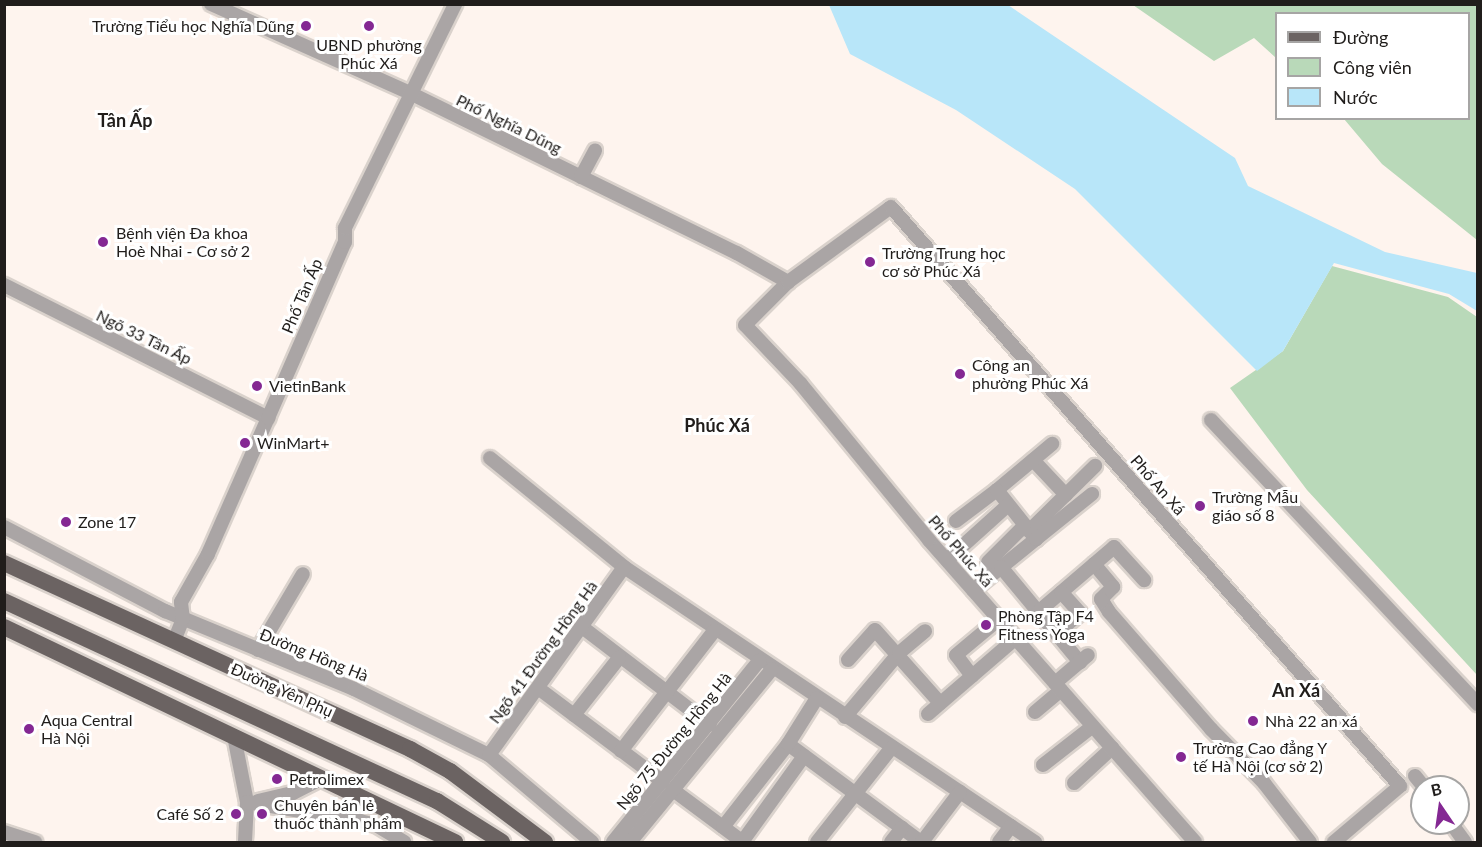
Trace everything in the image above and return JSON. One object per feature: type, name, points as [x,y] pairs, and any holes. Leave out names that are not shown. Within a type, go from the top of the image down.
[{"type":"main road","name":"Đường Yên Phụ","points":[[4,563],[430,760],[489,798],[545,843]]},
{"type":"main road","points":[[4,601],[437,801],[502,843]]},
{"type":"main road","points":[[4,627],[455,843]]},
{"type":"street","name":"Phố Nghĩa Dũng","points":[[211,4],[412,94],[738,253],[788,282]]},
{"type":"street","name":"Phố Tân Ấp","points":[[181,602],[208,554],[268,418],[345,242],[345,228],[455,4]]},
{"type":"street","points":[[581,177],[595,151]]},
{"type":"street","name":"Phố An Xá","points":[[788,282],[891,207],[1400,786],[1334,843]]},
{"type":"street","name":"Phố Phúc Xá","points":[[788,282],[745,325],[801,384],[947,560],[1195,843]]},
{"type":"street","name":"Ngõ 33 Tân Ấp","points":[[4,285],[268,418]]},
{"type":"street","points":[[1211,420],[1478,704]]},
{"type":"street","points":[[956,521],[1053,444]]},
{"type":"street","points":[[490,458],[624,567],[714,631],[1035,843]]},
{"type":"street","points":[[1033,460],[1066,495]]},
{"type":"street","points":[[973,590],[994,565],[1095,466]]},
{"type":"street","points":[[997,490],[1007,506],[1030,532]]},
{"type":"street","points":[[1030,532],[1092,494]]},
{"type":"street","points":[[947,560],[1007,506]]},
{"type":"street","name":"Đường Hồng Hà","points":[[4,527],[183,619],[424,721],[489,755],[592,843]]},
{"type":"street","points":[[1038,612],[1114,547],[1144,580]]},
{"type":"street","points":[[1094,564],[1113,587],[1101,598],[1109,612],[1211,729],[1264,783],[1310,843]]},
{"type":"street","points":[[994,565],[1056,634],[1084,658],[1035,712]]},
{"type":"street","name":"Ngõ 41 Đường Hồng Hà","points":[[489,755],[624,567]]},
{"type":"street","points":[[258,650],[303,574]]},
{"type":"street","points":[[1056,634],[1080,613],[1061,592]]},
{"type":"street","points":[[154,632],[165,610],[181,602],[183,619],[174,641]]},
{"type":"street","points":[[972,676],[956,655],[999,619]]},
{"type":"street","points":[[582,627],[618,658],[710,725]]},
{"type":"street","points":[[848,660],[875,630],[899,653],[940,704]]},
{"type":"street","points":[[621,750],[714,631]]},
{"type":"street","points":[[845,717],[899,653],[925,631]]},
{"type":"street","points":[[928,714],[1016,638]]},
{"type":"street","points":[[574,715],[618,658]]},
{"type":"street","name":"Ngõ 75 Đường Hồng Hà","points":[[668,786],[710,725],[759,661]]},
{"type":"street","name":"Ngõ 75 Đường Hồng Hà","points":[[623,841],[668,786],[772,669]]},
{"type":"street","points":[[538,688],[743,842],[804,756]]},
{"type":"street","points":[[723,827],[788,744],[817,698]]},
{"type":"street","points":[[1043,765],[1093,726]]},
{"type":"street","points":[[234,736],[247,802],[245,843]]},
{"type":"street","points":[[788,744],[854,795],[922,843],[960,792]]},
{"type":"street","points":[[818,843],[892,747]]},
{"type":"street","points":[[1074,783],[1112,748]]},
{"type":"street","points":[[247,802],[283,796],[322,778]]},
{"type":"street","points":[[247,802],[376,825],[404,843]]},
{"type":"street","points":[[999,843],[1011,826]]},
{"type":"street","points":[[891,843],[902,828]]},
{"type":"street","points":[[4,832],[35,843]]},
{"type":"green space","points":[[1133,5],[1477,5],[1477,240],[1382,164],[1345,120],[1470,120],[1470,12],[1275,12],[1275,57],[1254,38],[1214,61]]},
{"type":"green space","points":[[1332,266],[1448,297],[1477,317],[1477,675],[1307,490],[1230,388],[1283,351]]},
{"type":"water","points":[[829,5],[1008,5],[1235,158],[1248,186],[1385,252],[1477,273],[1477,311],[1449,294],[1334,263],[1283,351],[1257,371],[1075,189],[956,110],[850,54]]},
{"type":"place","name":"Trường Tiểu học Nghĩa Dũng","points":[[306,26]]},
{"type":"place","name":"UBND phường Phúc Xá","points":[[369,26]]},
{"type":"place","name":"Bệnh viện Đa khoa Hoè Nhai - Cơ sở 2","points":[[103,242]]},
{"type":"place","name":"Trường Trung học cơ sở Phúc Xá","points":[[870,262]]},
{"type":"place","name":"Công an phường Phúc Xá","points":[[960,374]]},
{"type":"place","name":"VietinBank","points":[[257,386]]},
{"type":"place","name":"WinMart+","points":[[245,443]]},
{"type":"place","name":"Trường Mẫu giáo số 8","points":[[1200,506]]},
{"type":"place","name":"Zone 17","points":[[66,522]]},
{"type":"place","name":"Phòng Tập F4 Fitness Yoga","points":[[986,625]]},
{"type":"place","name":"Nhà 22 an xá","points":[[1253,721]]},
{"type":"place","name":"Aqua Central Hà Nội","points":[[29,729]]},
{"type":"place","name":"Trường Cao đẳng Y tế Hà Nội (cơ sở 2)","points":[[1181,757]]},
{"type":"place","name":"Petrolimex","points":[[277,779]]},
{"type":"place","name":"Café Số 2","points":[[236,814]]},
{"type":"place","name":"Chuyên bán lẻ thuốc thành phẩm","points":[[262,814]]},
{"type":"district","name":"Tân Ấp","points":[[125,120]]},
{"type":"district","name":"Phúc Xá","points":[[717,425]]},
{"type":"district","name":"An Xá","points":[[1296,690]]}]
